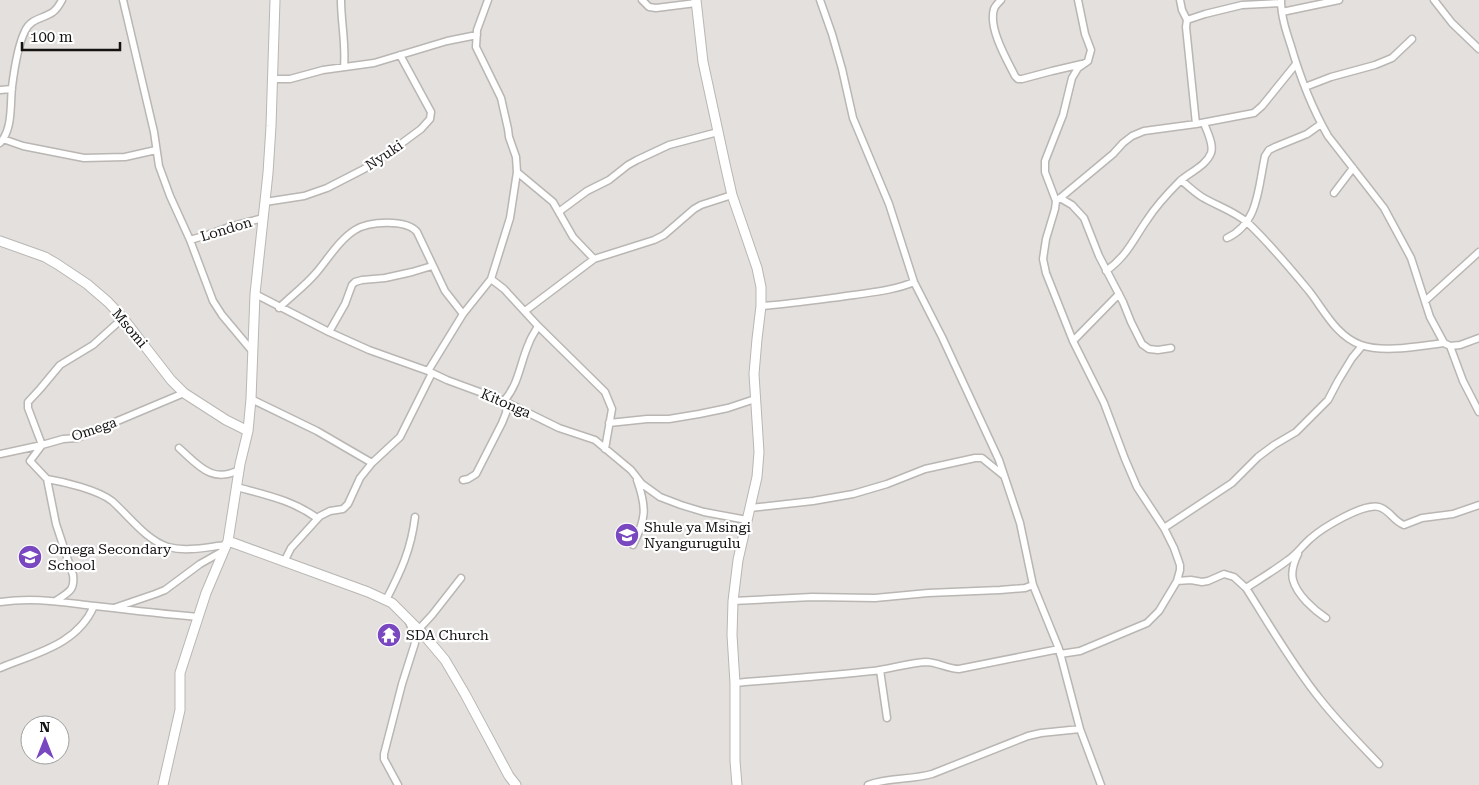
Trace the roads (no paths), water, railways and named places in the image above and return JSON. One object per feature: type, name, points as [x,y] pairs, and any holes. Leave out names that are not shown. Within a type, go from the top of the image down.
[{"type":"street","points":[[62,0],[52,12],[28,24],[25,30],[14,72],[8,124],[2,141],[84,158],[125,156],[156,150]]},
{"type":"street","points":[[123,0],[154,132],[159,166],[170,196],[190,240],[213,300],[253,352]]},
{"type":"street","points":[[163,785],[180,710],[180,674],[213,575],[226,546],[248,431],[251,399],[254,294],[265,202],[271,126],[275,0]]},
{"type":"street","points":[[341,0],[344,67]]},
{"type":"street","points":[[284,562],[291,548],[317,518],[325,513],[346,507],[360,478],[372,463],[400,436],[430,372],[463,314],[490,279],[510,218],[517,172],[516,156],[508,137],[502,103],[476,47],[476,35],[488,0]]},
{"type":"street","points":[[642,0],[649,7],[656,8],[696,1],[703,62],[732,195],[757,268],[760,287],[761,306],[754,374],[759,452],[757,477],[738,560],[733,601],[732,635],[736,683],[735,761],[737,785]]},
{"type":"street","points":[[820,0],[840,60],[853,118],[889,204],[914,282],[999,460],[1020,523],[1033,585],[1059,652],[1080,729],[1101,785]]},
{"type":"street","points":[[1001,0],[994,9],[994,25],[998,41],[1018,79],[1084,64]]},
{"type":"street","points":[[1078,0],[1085,34],[1091,50],[1088,61],[1078,68],[1072,78],[1063,115],[1045,161],[1045,172],[1058,200],[1080,212],[1084,218],[1106,271],[1142,344],[1149,349],[1171,348]]},
{"type":"street","points":[[1180,0],[1187,20],[1186,27],[1196,124]]},
{"type":"street","points":[[1282,12],[1339,0]]},
{"type":"street","points":[[1434,0],[1452,23],[1479,49]]},
{"type":"street","points":[[1187,20],[1242,5],[1281,1],[1284,23],[1296,64],[1321,124],[1328,136],[1384,208],[1411,258],[1430,317],[1447,345],[1479,412]]},
{"type":"street","points":[[273,80],[290,79],[323,70],[374,63],[447,41],[476,35]]},
{"type":"street","points":[[1305,87],[1392,58],[1412,39]]},
{"type":"street","name":"Nyuki","points":[[265,202],[304,196],[327,188],[374,163],[421,129],[430,119],[431,112],[400,54]]},
{"type":"street","points":[[736,683],[811,678],[880,670],[926,662],[946,668],[959,669],[1059,652],[1080,651],[1147,623],[1159,611],[1177,581],[1180,564],[1164,528],[1137,487],[1104,403],[1074,341],[1046,273],[1042,259],[1046,238],[1058,200],[1132,136],[1144,131],[1204,123],[1254,113],[1262,106],[1296,64]]},
{"type":"street","points":[[0,90],[12,89]]},
{"type":"street","points":[[1106,271],[1122,258],[1148,219],[1181,180],[1194,171],[1210,155],[1212,144],[1204,123]]},
{"type":"street","points":[[1226,238],[1234,235],[1247,223],[1255,206],[1265,156],[1269,150],[1307,134],[1321,124]]},
{"type":"street","points":[[560,212],[587,191],[608,180],[637,160],[669,145],[718,132]]},
{"type":"street","points":[[1334,193],[1353,168]]},
{"type":"street","points":[[517,172],[547,196],[560,212],[564,223],[573,237],[594,260]]},
{"type":"street","points":[[1181,180],[1202,197],[1237,215],[1247,223],[1284,262],[1328,318],[1346,337],[1362,346],[1406,348],[1460,345],[1479,338]]},
{"type":"street","points":[[525,311],[594,260],[654,240],[664,235],[694,209],[732,195]]},
{"type":"street","name":"London","points":[[190,240],[263,218]]},
{"type":"street","points":[[279,308],[311,278],[348,234],[361,226],[388,223],[410,226],[419,235],[445,291],[463,314]]},
{"type":"street","name":"Msomi","points":[[0,242],[36,253],[57,264],[87,284],[123,318],[184,393],[226,420],[248,431]]},
{"type":"street","points":[[1425,301],[1479,252]]},
{"type":"street","points":[[329,332],[353,283],[362,280],[385,278],[432,266]]},
{"type":"street","points":[[490,279],[504,288],[538,326],[605,392],[612,409],[605,449]]},
{"type":"street","points":[[761,306],[789,304],[870,292],[905,286],[914,282]]},
{"type":"street","name":"Kitonga","points":[[254,294],[279,308],[369,350],[506,401],[559,428],[595,440],[631,470],[649,490],[660,496],[680,505],[704,512],[747,520]]},
{"type":"street","points":[[1074,341],[1119,294]]},
{"type":"street","points":[[57,600],[71,590],[74,583],[71,566],[56,524],[47,479],[30,461],[42,445],[28,408],[28,402],[60,365],[93,345],[123,318]]},
{"type":"street","points":[[462,480],[468,480],[476,474],[502,424],[506,413],[506,401],[517,381],[529,343],[538,326]]},
{"type":"street","points":[[1164,528],[1232,483],[1258,457],[1296,432],[1328,400],[1352,358],[1362,346]]},
{"type":"street","name":"Omega","points":[[0,454],[63,439],[78,438],[184,393]]},
{"type":"street","points":[[251,399],[317,431],[372,463]]},
{"type":"street","points":[[609,423],[669,419],[728,408],[755,399]]},
{"type":"street","points":[[178,448],[205,470],[220,476],[231,474],[240,469]]},
{"type":"street","points":[[750,508],[853,494],[887,484],[925,469],[975,458],[982,458],[1004,476]]},
{"type":"street","points":[[633,545],[644,520],[641,492],[636,477]]},
{"type":"street","points":[[47,479],[100,494],[111,500],[131,521],[148,535],[168,547],[195,549],[226,546],[284,562],[386,600],[418,629],[445,660],[509,776],[516,785]]},
{"type":"street","points":[[237,487],[285,500],[317,518]]},
{"type":"street","points":[[1246,588],[1298,553],[1310,538],[1344,516],[1372,506],[1388,511],[1394,520],[1404,525],[1422,518],[1453,514],[1479,505]]},
{"type":"street","points":[[386,600],[406,560],[413,537],[415,517]]},
{"type":"street","points":[[113,608],[165,590],[226,546]]},
{"type":"street","points":[[1298,553],[1293,571],[1293,579],[1296,586],[1309,605],[1326,618]]},
{"type":"street","points":[[1177,581],[1190,580],[1202,582],[1224,574],[1234,578],[1246,588],[1312,689],[1348,732],[1379,764]]},
{"type":"street","points":[[418,629],[461,578]]},
{"type":"street","points":[[733,601],[781,598],[875,598],[1025,588],[1033,585]]},
{"type":"street","points":[[0,602],[22,599],[57,600],[94,606],[198,617]]},
{"type":"street","points":[[0,668],[62,643],[86,622],[94,606]]},
{"type":"street","points":[[398,785],[384,759],[384,754],[415,643],[407,618]]},
{"type":"street","points":[[880,670],[886,718]]},
{"type":"street","points":[[868,785],[879,780],[920,777],[932,774],[1028,736],[1080,729]]},
{"type":"street","points":[[898,779],[904,785]]},
{"type":"place","name":"Shule ya Msingi Nyangurugulu","points":[[627,535]]},
{"type":"place","name":"Omega Secondary School","points":[[30,557]]},
{"type":"place","name":"SDA Church","points":[[389,635]]}]
